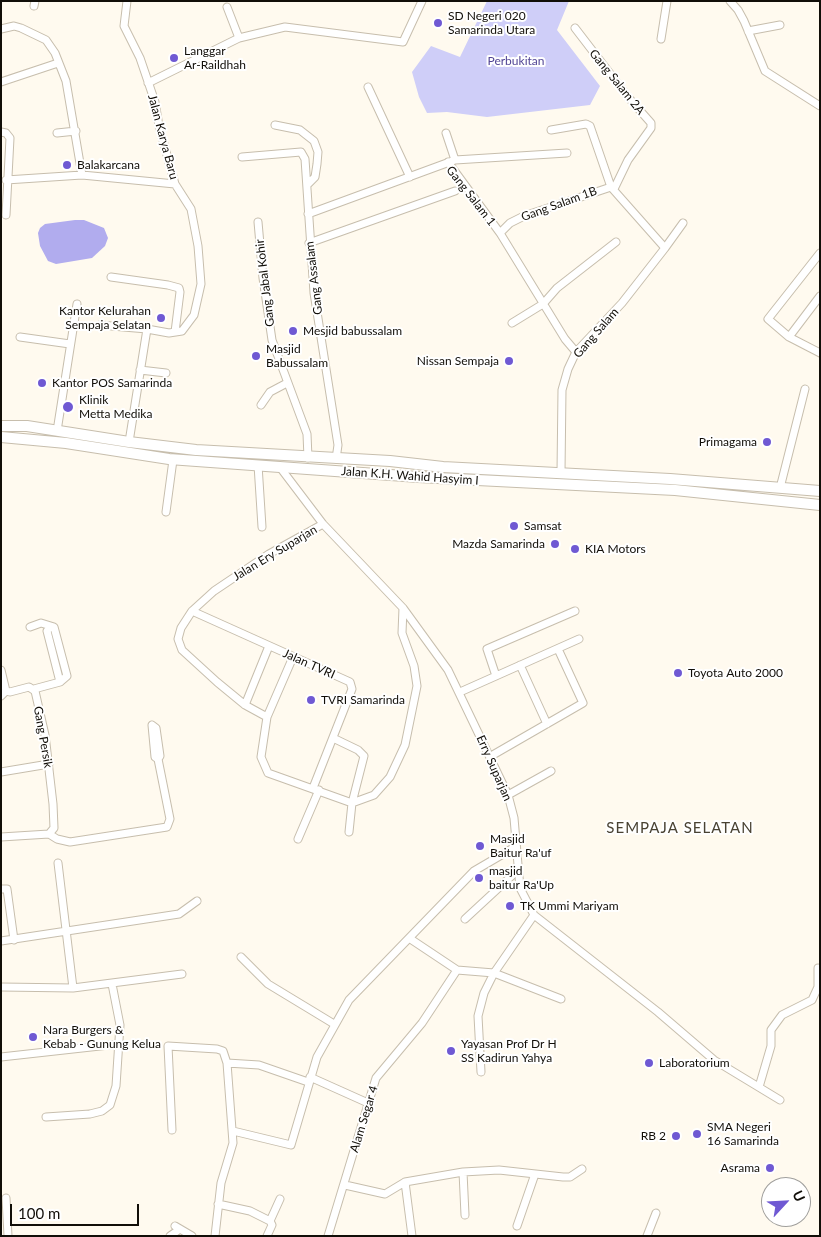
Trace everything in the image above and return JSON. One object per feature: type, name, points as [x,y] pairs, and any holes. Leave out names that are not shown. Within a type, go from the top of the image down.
[{"type":"main road","name":"Jalan K.H. Wahid Hasyim I","points":[[1,426],[27,426],[196,450],[561,472],[820,491]]},
{"type":"main road","name":"Jalan K.H. Wahid Hasyim I","points":[[1,437],[66,443],[173,460],[418,477],[675,490],[820,505]]},
{"type":"main road","points":[[416,464],[418,477]]},
{"type":"street","name":"Jalan Karya Baru","points":[[127,1],[124,21],[148,83],[175,184],[191,209],[199,255],[201,284],[194,315],[182,331],[175,332]]},
{"type":"street","name":"Jalan Karya Baru","points":[[148,83],[239,38],[264,30],[296,27],[327,33],[403,42],[422,1]]},
{"type":"street","points":[[661,39],[667,1]]},
{"type":"street","points":[[732,2],[748,31],[764,71],[820,106]]},
{"type":"street","points":[[227,7],[239,38]]},
{"type":"street","points":[[748,31],[780,25]]},
{"type":"street","points":[[1,29],[14,26],[46,40],[66,81],[82,175]]},
{"type":"street","name":"Gang Salam 2A","points":[[575,28],[628,98],[651,123],[651,128],[628,160],[612,188]]},
{"type":"street","points":[[1,82],[58,63]]},
{"type":"street","points":[[368,87],[410,177]]},
{"type":"street","points":[[551,130],[586,124],[590,126],[612,188]]},
{"type":"street","points":[[275,125],[300,130],[314,141],[318,152],[315,177],[306,185]]},
{"type":"street","points":[[57,133],[76,131]]},
{"type":"street","points":[[1,132],[6,133],[10,138],[6,180],[6,215]]},
{"type":"street","points":[[446,133],[451,161],[567,153]]},
{"type":"street","name":"Gang Assalam","points":[[242,157],[300,152],[305,159],[309,244],[314,293],[338,445],[336,459]]},
{"type":"street","name":"Gang Salam 1","points":[[308,214],[451,161],[500,233],[543,304],[576,352]]},
{"type":"street","points":[[6,180],[82,175],[175,184]]},
{"type":"street","name":"Gang Salam 1B","points":[[500,233],[520,218],[612,188],[665,248]]},
{"type":"street","points":[[309,244],[455,191]]},
{"type":"street","name":"Gang Jabal Kohir","points":[[258,222],[262,278],[272,340],[308,434],[308,458]]},
{"type":"street","points":[[665,248],[683,224]]},
{"type":"street","points":[[512,323],[543,304],[557,288],[616,242]]},
{"type":"street","name":"Gang Salam","points":[[561,472],[563,381],[576,352],[602,326],[665,248]]},
{"type":"street","points":[[820,253],[768,318],[769,321],[789,337],[820,353]]},
{"type":"street","points":[[100,325],[175,332],[179,288],[111,277]]},
{"type":"street","points":[[789,337],[820,296]]},
{"type":"street","points":[[57,430],[77,304]]},
{"type":"street","points":[[129,442],[147,328]]},
{"type":"street","points":[[20,337],[70,344]]},
{"type":"street","points":[[140,370],[166,373]]},
{"type":"street","points":[[261,405],[270,392],[287,382]]},
{"type":"street","points":[[780,488],[804,389]]},
{"type":"street","points":[[166,512],[173,460]]},
{"type":"street","points":[[258,465],[262,527]]},
{"type":"street","name":"Erry Suparjan","points":[[279,466],[323,524],[403,608],[433,647],[460,692],[508,795],[514,818],[515,847],[521,892],[534,915],[658,1012],[714,1060],[780,1100]]},
{"type":"street","name":"Jalan Ery Suparjan","points":[[267,717],[245,705],[217,682],[179,645],[181,628],[192,611],[214,592],[269,554],[323,524]]},
{"type":"street","points":[[293,657],[267,717],[261,757],[263,766],[268,773],[352,803],[374,795],[390,777],[405,745],[417,686],[414,666],[402,632],[403,608]]},
{"type":"street","name":"Jalan TVRI","points":[[192,611],[352,685],[298,839]]},
{"type":"street","points":[[496,676],[487,649],[576,611]]},
{"type":"street","points":[[30,627],[41,623],[54,627],[67,676],[60,682],[34,688]]},
{"type":"street","points":[[460,692],[578,639]]},
{"type":"street","points":[[245,705],[270,646]]},
{"type":"street","points":[[491,756],[583,703],[558,649]]},
{"type":"street","points":[[520,665],[547,724]]},
{"type":"street","name":"Gang Persik","points":[[1,670],[4,693],[29,687],[34,688],[45,735],[49,764],[55,823],[54,828],[49,834]]},
{"type":"street","points":[[333,738],[358,750],[364,756],[352,803],[349,832]]},
{"type":"street","points":[[1,837],[49,834],[57,839],[70,842],[167,828],[170,819],[158,759]]},
{"type":"street","points":[[1,772],[49,764]]},
{"type":"street","points":[[508,795],[551,771]]},
{"type":"street","points":[[233,1131],[291,1145],[317,1056],[334,1024],[353,995],[474,871],[515,847]]},
{"type":"street","points":[[58,862],[73,988]]},
{"type":"street","points":[[465,919],[518,870]]},
{"type":"street","points":[[4,889],[14,940]]},
{"type":"street","points":[[1,941],[179,914],[197,902]]},
{"type":"street","points":[[481,1072],[478,1016],[484,993],[494,973],[534,915]]},
{"type":"street","points":[[409,938],[459,969],[494,973],[561,999]]},
{"type":"street","points":[[241,957],[268,984],[334,1024]]},
{"type":"street","points":[[759,1087],[771,1046],[771,1030],[782,1015],[812,1000],[818,987],[818,968]]},
{"type":"street","name":"Alam Segar 4","points":[[328,1236],[376,1078],[422,1023],[459,969]]},
{"type":"street","points":[[1,986],[73,988],[182,974]]},
{"type":"street","points":[[46,1117],[94,1113],[106,1109],[114,1098],[120,1017],[112,984]]},
{"type":"street","points":[[1,1058],[118,1044]]},
{"type":"street","points":[[172,1130],[168,1046],[223,1051],[227,1062],[233,1131],[232,1152],[221,1183],[215,1236]]},
{"type":"street","points":[[227,1062],[259,1065],[309,1079],[368,1103]]},
{"type":"street","points":[[345,1185],[386,1194],[405,1182],[463,1172],[499,1170],[570,1177],[582,1169]]},
{"type":"street","points":[[463,1172],[465,1215]]},
{"type":"street","points":[[517,1226],[535,1174]]},
{"type":"street","points":[[405,1182],[412,1236]]},
{"type":"street","points":[[6,1198],[8,1236]]},
{"type":"street","points":[[267,1236],[272,1225],[270,1221],[280,1199]]},
{"type":"street","points":[[218,1204],[250,1211],[270,1221]]},
{"type":"street","points":[[647,1236],[656,1213]]},
{"type":"street","points":[[170,1236],[178,1228],[192,1236]]},
{"type":"green space","name":"Perbukitan","points":[[487,1],[569,1],[557,30],[600,86],[590,105],[487,117],[447,112],[427,113],[419,97],[412,72],[431,46],[460,57]]},
{"type":"shaded area","points":[[84,220],[104,228],[108,238],[105,246],[92,258],[56,264],[48,261],[40,246],[38,233],[40,228],[45,224]]},
{"type":"place","name":"SD Negeri 020 Samarinda Utara","points":[[438,23]]},
{"type":"place","name":"Langgar Ar-Raildhah","points":[[174,58]]},
{"type":"place","name":"Balakarcana","points":[[67,165]]},
{"type":"place","name":"Kantor Kelurahan Sempaja Selatan","points":[[161,318]]},
{"type":"place","name":"Mesjid babussalam","points":[[293,331]]},
{"type":"place","name":"Masjid Babussalam","points":[[256,356]]},
{"type":"place","name":"Nissan Sempaja","points":[[509,361]]},
{"type":"place","name":"Kantor POS Samarinda","points":[[42,383]]},
{"type":"place","name":"Klinik Metta Medika","points":[[68,407]]},
{"type":"place","name":"Primagama","points":[[767,442]]},
{"type":"place","name":"Samsat","points":[[514,526]]},
{"type":"place","name":"Mazda Samarinda","points":[[555,544]]},
{"type":"place","name":"KIA Motors","points":[[575,549]]},
{"type":"place","name":"Toyota Auto 2000","points":[[678,673]]},
{"type":"place","name":"TVRI Samarinda","points":[[311,700]]},
{"type":"place","name":"Masjid Baitur Ra'uf","points":[[480,846]]},
{"type":"place","name":"masjid baitur Ra'Up","points":[[479,878]]},
{"type":"place","name":"TK Ummi Mariyam","points":[[510,906]]},
{"type":"place","name":"Nara Burgers & Kebab - Gunung Kelua","points":[[33,1037]]},
{"type":"place","name":"Yayasan Prof Dr H SS Kadirun Yahya","points":[[451,1051]]},
{"type":"place","name":"Laboratorium","points":[[649,1063]]},
{"type":"place","name":"SMA Negeri 16 Samarinda","points":[[697,1134]]},
{"type":"place","name":"RB 2","points":[[676,1136]]},
{"type":"place","name":"Asrama","points":[[770,1168]]},
{"type":"district","name":"SEMPAJA SELATAN","points":[[680,828]]}]
